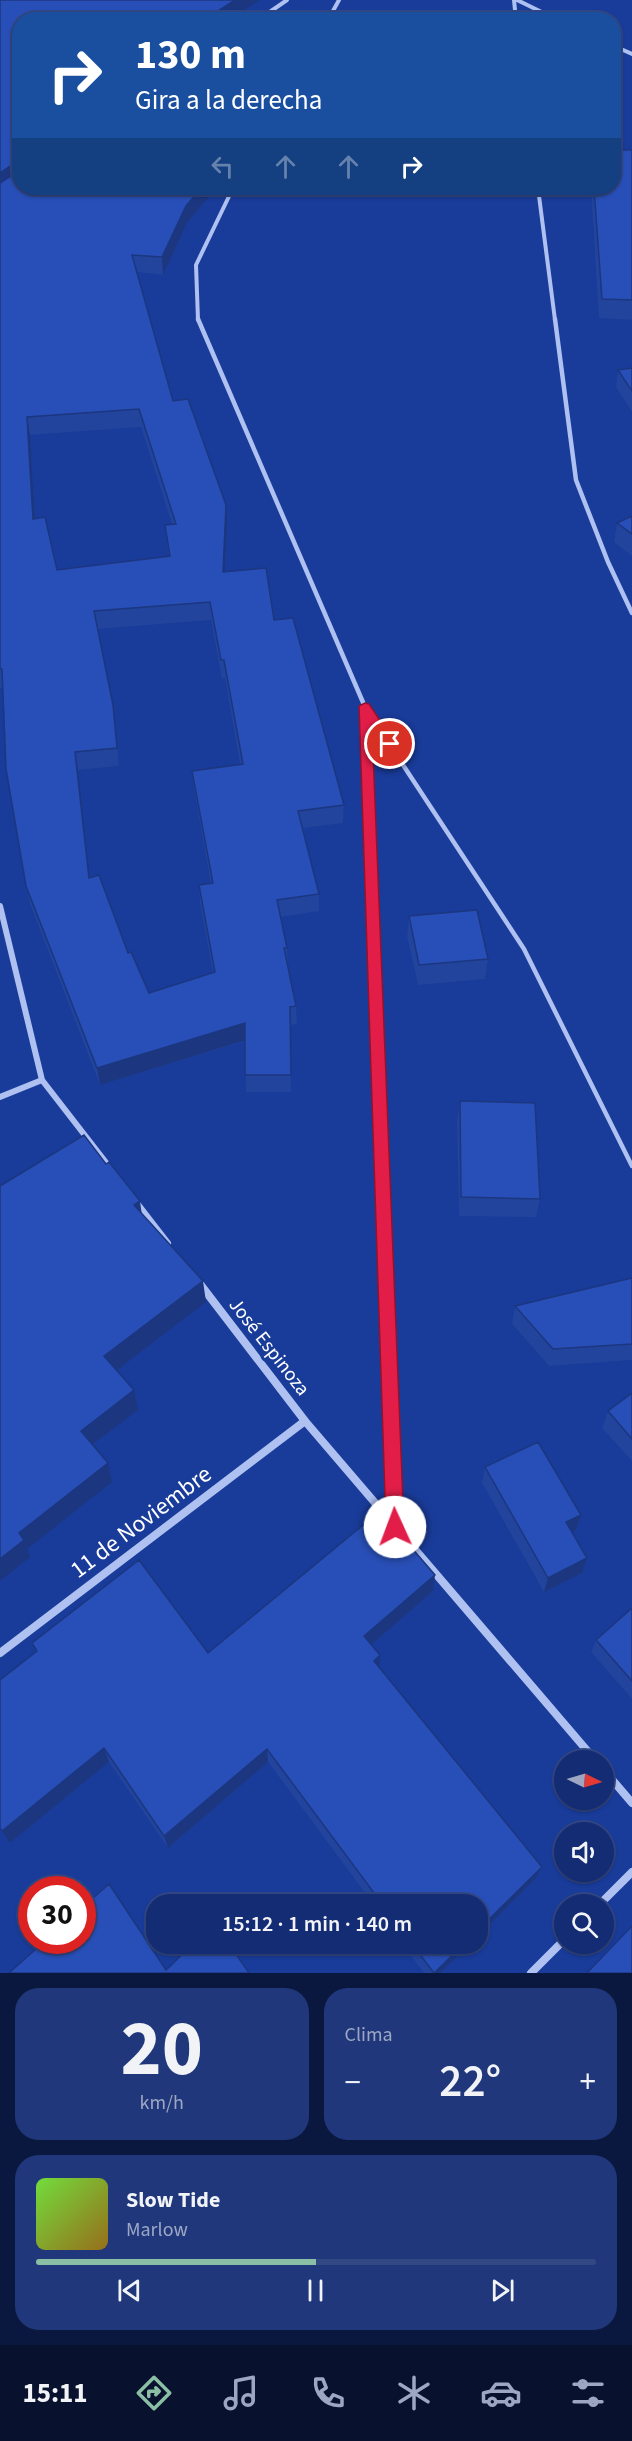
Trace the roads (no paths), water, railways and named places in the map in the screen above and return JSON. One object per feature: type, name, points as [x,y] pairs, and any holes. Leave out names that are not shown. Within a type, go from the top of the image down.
[{"type":"street","points":[[269,12],[286,0]]},
{"type":"street","points":[[515,0],[541,12]]},
{"type":"street","points":[[229,195],[219,211],[196,265],[198,323],[365,706],[395,1527]]},
{"type":"street","points":[[539,195],[576,480],[608,562],[632,613]]},
{"type":"street","points":[[0,906],[42,1080],[115,1175]]},
{"type":"street","points":[[0,1097],[42,1080]]},
{"type":"street","points":[[130,1194],[174,1251]]},
{"type":"street","name":"José Espinoza","points":[[196,1279],[305,1422],[587,1750]]},
{"type":"street","name":"11 de Noviembre","points":[[0,1653],[305,1422]]},
{"type":"street","points":[[614,1782],[632,1803]]},
{"type":"street","points":[[610,1894],[632,1872]]},
{"type":"street","points":[[531,1973],[554,1950]]},
{"type":"lane","points":[[365,706],[524,949],[632,1166]]}]
